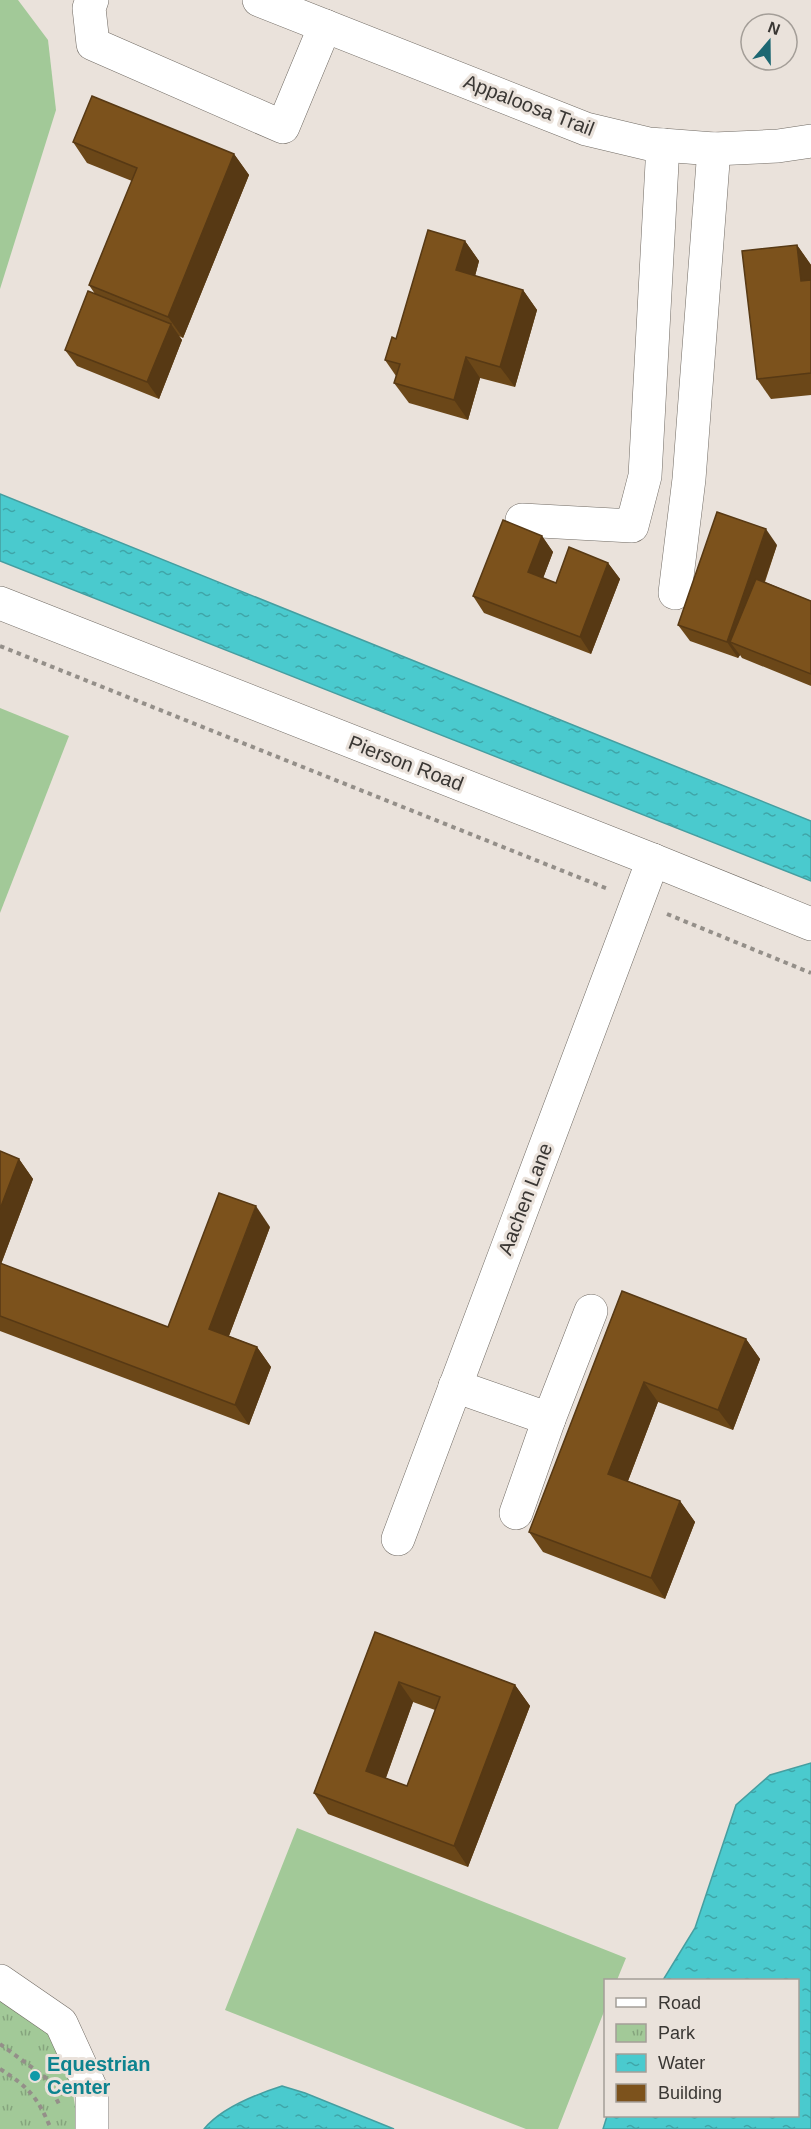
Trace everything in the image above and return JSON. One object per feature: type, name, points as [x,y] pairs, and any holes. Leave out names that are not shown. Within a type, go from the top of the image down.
[{"type":"street","points":[[92,0],[89,8],[93,44],[284,127],[325,26]]},
{"type":"street","name":"Appaloosa Trail","points":[[259,0],[586,129],[649,144],[714,149],[778,146],[811,141]]},
{"type":"street","points":[[522,520],[632,526],[645,476],[663,145]]},
{"type":"street","points":[[675,592],[689,479],[714,149]]},
{"type":"street","name":"Pierson Road","points":[[0,603],[811,924]]},
{"type":"street","name":"Aachen Lane","points":[[398,1539],[653,860]]},
{"type":"street","points":[[516,1512],[591,1311]]},
{"type":"street","points":[[455,1386],[549,1419]]},
{"type":"street","points":[[0,1981],[61,2023],[92,2091],[92,2129]]},
{"type":"path","points":[[0,646],[638,901],[811,973]]},
{"type":"path","points":[[0,2044],[45,2078],[64,2112]]},
{"type":"path","points":[[0,2069],[19,2081],[41,2104],[51,2129]]},
{"type":"green space","points":[[0,0],[18,0],[48,40],[56,110],[0,289]]},
{"type":"green space","points":[[0,708],[69,736],[0,913]]},
{"type":"green space","points":[[297,1828],[626,1958],[617,1979],[604,1979],[604,2012],[558,2129],[526,2129],[225,2010]]},
{"type":"green space","name":"Equestrian Center","points":[[0,1997],[61,2023],[79,2129],[0,2129]]},
{"type":"water","points":[[0,494],[811,821],[811,881],[0,561]]},
{"type":"water","points":[[811,1763],[811,2129],[603,2129],[607,2117],[799,2117],[799,1979],[664,1979],[695,1928],[736,1805],[770,1775]]},
{"type":"water","points":[[282,2086],[394,2129],[204,2129],[211,2121],[230,2108]]},
{"type":"building","points":[[92,96],[234,154],[168,317],[89,285],[137,168],[73,142]]},
{"type":"building","points":[[428,230],[465,241],[456,270],[523,290],[500,367],[466,357],[454,400],[394,383],[400,364],[385,360],[392,337],[396,339]]},
{"type":"building","points":[[797,245],[801,281],[811,280],[811,373],[757,379],[742,251]]},
{"type":"building","points":[[88,291],[171,324],[147,382],[65,350]]},
{"type":"building","points":[[717,512],[766,529],[727,642],[678,625]]},
{"type":"building","points":[[503,520],[542,536],[528,572],[556,583],[569,547],[608,563],[580,637],[473,596]]},
{"type":"building","points":[[756,579],[811,601],[811,674],[730,642]]},
{"type":"building","points":[[0,1151],[19,1159],[0,1209]]},
{"type":"building","points":[[219,1193],[256,1206],[209,1329],[257,1347],[235,1405],[0,1316],[0,1263],[168,1327]]},
{"type":"building","points":[[622,1291],[746,1339],[718,1410],[644,1382],[608,1474],[680,1501],[651,1578],[529,1532]]},
{"type":"building","points":[[375,1632],[515,1685],[454,1846],[314,1793]],"holes":[[[399,1682],[440,1697],[407,1786],[366,1771]]]},
{"type":"place","name":"Equestrian Center","points":[[35,2076]]}]
